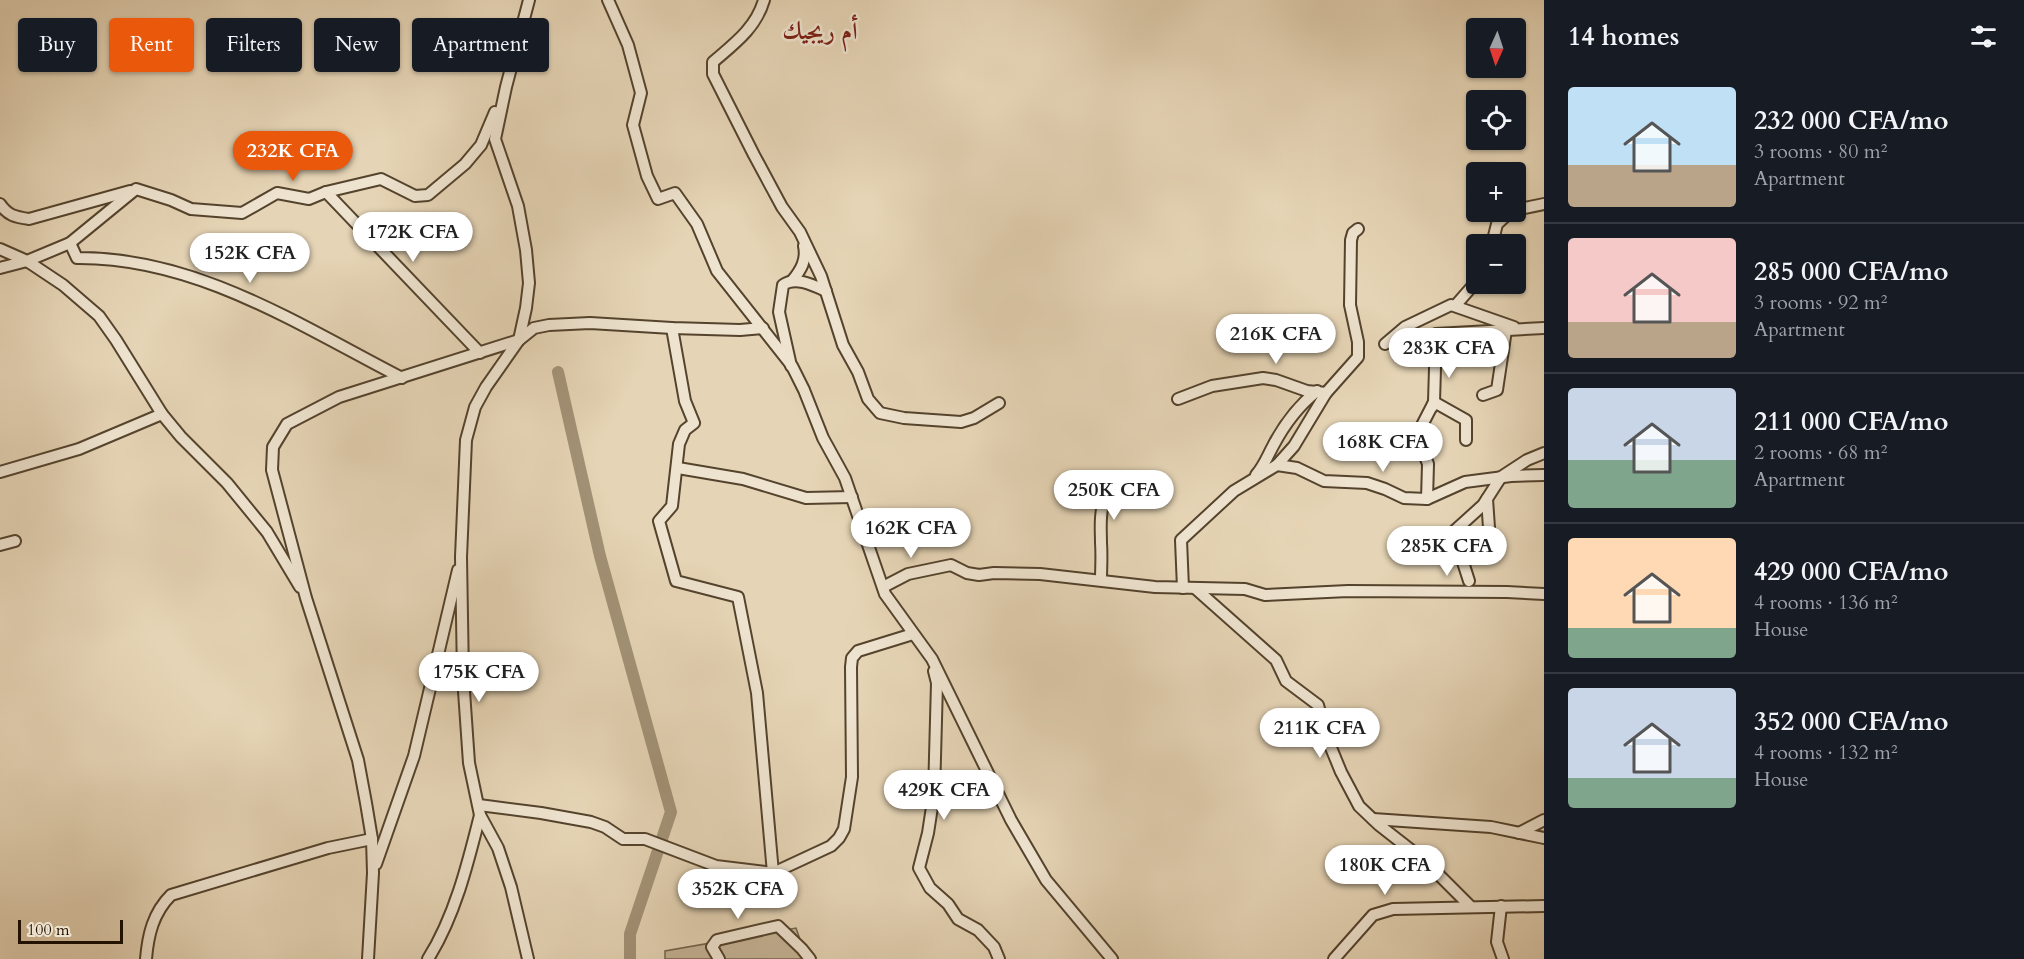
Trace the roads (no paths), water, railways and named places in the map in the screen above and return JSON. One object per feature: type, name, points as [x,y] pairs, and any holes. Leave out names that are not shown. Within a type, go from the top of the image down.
[{"type":"street","points":[[519,340],[529,283],[526,250],[518,207],[495,138],[528,0]]},
{"type":"street","points":[[608,0],[628,45],[641,93],[633,124],[647,176],[658,199],[675,193],[697,224],[717,271],[792,366],[823,438],[845,478],[885,594],[932,659],[1011,820],[1040,870],[1112,959]]},
{"type":"street","points":[[764,0],[761,12],[750,29],[713,62],[713,74],[782,207],[800,232],[826,291],[843,345],[858,372],[868,399],[880,413],[904,418],[961,422],[974,418],[999,403]]},
{"type":"street","points":[[0,204],[5,212],[16,218],[29,219],[136,189],[191,209],[242,213],[278,193],[309,199],[326,192],[381,178],[415,196],[428,195],[465,164],[481,145],[506,87]]},
{"type":"street","points":[[0,268],[27,261],[70,243],[136,189]]},
{"type":"street","points":[[326,192],[480,353]]},
{"type":"street","points":[[1526,208],[1544,204]]},
{"type":"street","points":[[1250,482],[1264,466],[1273,447],[1299,408],[1321,393],[1358,357],[1358,342],[1350,305],[1351,240],[1353,233],[1359,229]]},
{"type":"street","points":[[792,366],[779,312],[783,285],[792,281],[804,265],[805,256],[800,232]]},
{"type":"street","points":[[70,243],[77,258],[136,262],[179,272],[238,294],[402,378]]},
{"type":"street","points":[[0,249],[27,261],[63,285],[99,316],[116,339],[162,414],[181,437],[227,483],[267,532],[306,598]]},
{"type":"street","points":[[792,281],[806,283],[826,291]]},
{"type":"street","points":[[1455,306],[1466,293]]},
{"type":"street","points":[[1385,344],[1405,327],[1451,305],[1520,329]]},
{"type":"street","points":[[528,959],[512,887],[498,849],[479,810],[468,752],[463,677],[461,557],[466,440],[476,407],[519,340],[534,328],[590,323],[740,330],[763,328]]},
{"type":"street","points":[[672,328],[685,401],[694,423],[685,430],[679,444],[672,506],[659,521],[676,581],[738,597],[757,693],[773,873]]},
{"type":"street","points":[[1428,499],[1428,461],[1418,432],[1434,402],[1436,334],[1544,328]]},
{"type":"street","points":[[1483,395],[1497,390],[1506,330]]},
{"type":"street","points":[[368,959],[373,873],[372,838],[358,760],[306,598],[272,470],[273,447],[287,424],[339,397],[519,340]]},
{"type":"street","points":[[1178,399],[1212,386],[1263,378],[1276,380],[1306,391],[1321,393]]},
{"type":"street","points":[[1183,588],[1181,540],[1234,491],[1277,465],[1299,438],[1321,393]]},
{"type":"street","points":[[1434,402],[1466,420],[1466,440]]},
{"type":"street","points":[[0,472],[79,449],[162,414]]},
{"type":"street","points":[[1451,534],[1483,505],[1501,477],[1527,460],[1544,453]]},
{"type":"street","points":[[1277,465],[1297,468],[1324,482],[1367,483],[1404,498],[1428,499],[1465,482],[1501,477],[1544,475]]},
{"type":"street","points":[[678,468],[743,480],[806,498],[852,497]]},
{"type":"street","points":[[1101,580],[1099,517],[1104,503],[1111,492],[1124,483],[1156,477]]},
{"type":"street","points":[[1469,581],[1461,556],[1490,542],[1487,499]]},
{"type":"street","points":[[0,545],[15,541]]},
{"type":"street","points":[[373,873],[414,756],[461,557]]},
{"type":"street","points":[[883,587],[908,574],[951,565],[967,573],[979,575],[1040,574],[1196,589],[1245,589],[1266,595],[1348,591],[1507,591],[1544,594]]},
{"type":"street","points":[[1196,589],[1276,660],[1286,681],[1318,705],[1327,738],[1341,772],[1359,806],[1425,861],[1470,906]]},
{"type":"street","points":[[479,810],[541,813],[591,822],[605,827],[623,839],[645,839],[716,866],[773,873],[831,846],[844,829],[852,769],[852,658],[863,649],[913,634]]},
{"type":"street","points":[[932,659],[937,683],[934,794],[928,833],[919,868],[930,888],[948,904],[958,919],[978,930],[994,947],[999,959]]},
{"type":"street","points":[[428,959],[441,937],[467,867],[479,810]]},
{"type":"street","points":[[1373,819],[1491,827],[1544,838]]},
{"type":"street","points":[[1519,833],[1544,820]]},
{"type":"street","points":[[146,959],[147,943],[153,922],[163,903],[171,895],[328,848],[372,838]]},
{"type":"street","points":[[1501,906],[1497,942],[1503,959]]},
{"type":"street","points":[[1334,959],[1373,915],[1393,909],[1544,906]]},
{"type":"street","points":[[719,959],[712,947],[717,940],[778,926],[810,959]]},
{"type":"waterway","points":[[558,372],[600,556],[671,812],[630,934],[630,959]]},
{"type":"district","name":"أم ريجيك","points":[[820,31]]}]
